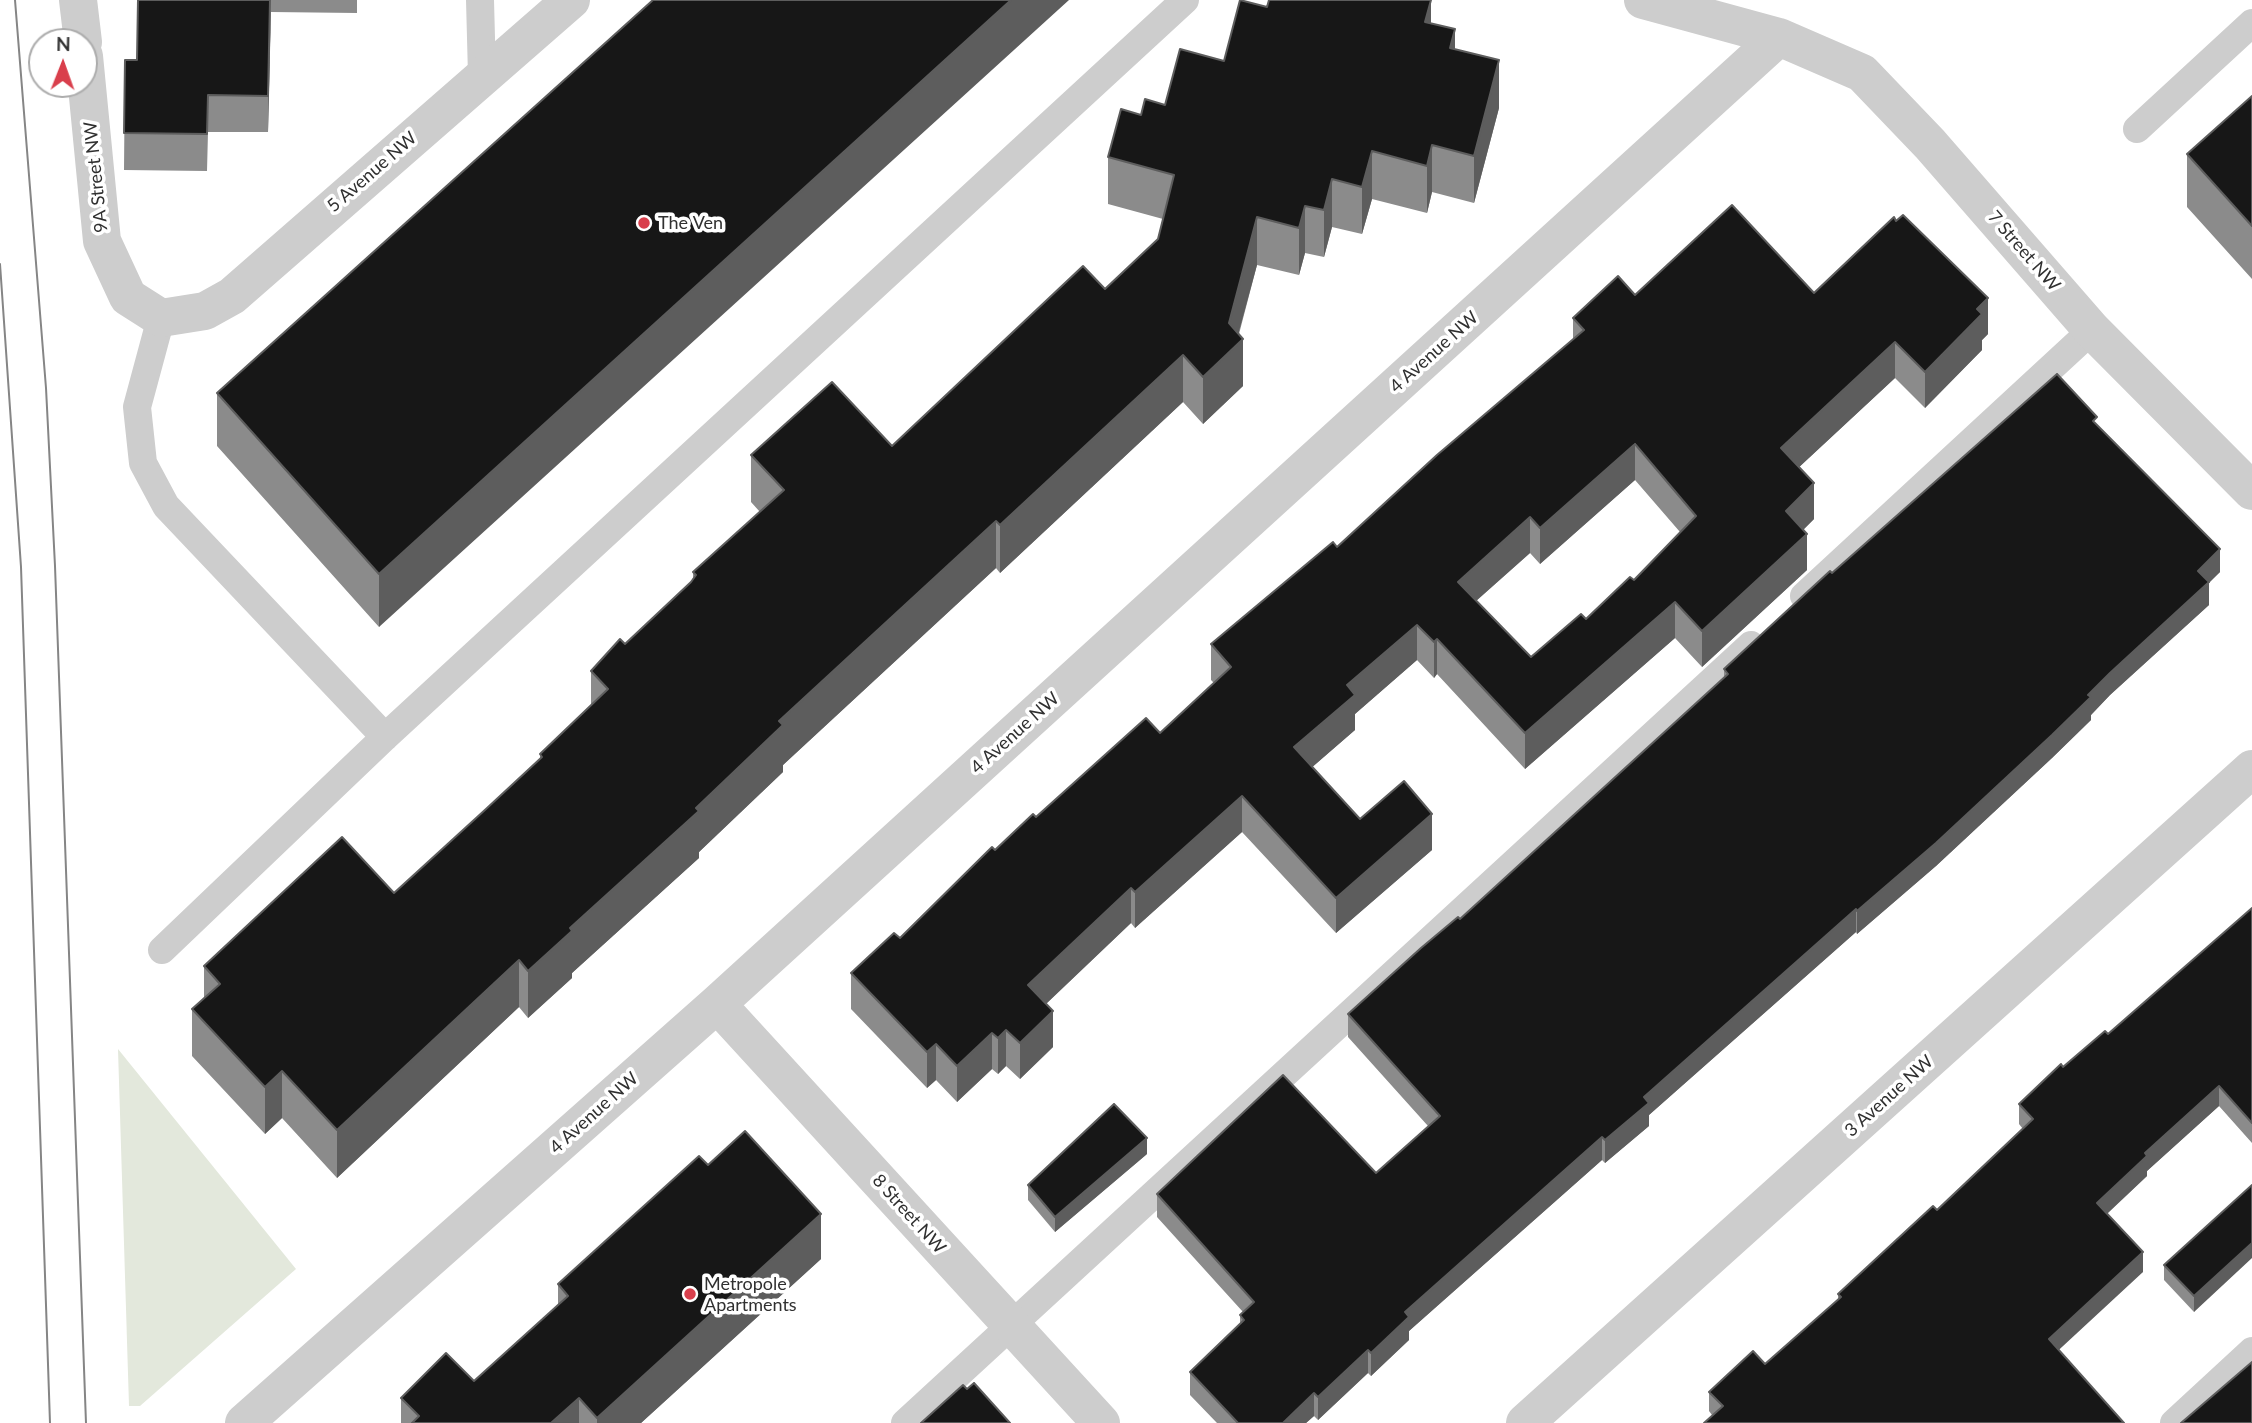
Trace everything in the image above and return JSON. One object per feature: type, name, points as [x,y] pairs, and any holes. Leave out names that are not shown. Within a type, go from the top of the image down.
[{"type":"street","points":[[79,0],[82,28]]},
{"type":"street","name":"5 Avenue NW","points":[[161,318],[205,312],[232,296],[571,0]]},
{"type":"street","points":[[1643,0],[1779,37]]},
{"type":"street","name":"7 Street NW","points":[[1779,37],[1862,73],[1930,144],[2092,330],[2252,491]]},
{"type":"street","name":"4 Avenue NW","points":[[244,1423],[717,1004],[1779,37]]},
{"type":"street","name":"9A Street NW","points":[[88,98],[102,241],[128,297],[161,318]]},
{"type":"street","name":"3 Avenue NW","points":[[1525,1423],[2252,769]]},
{"type":"street","name":"8 Street NW","points":[[717,1004],[1101,1423]]},
{"type":"lane","points":[[480,0],[481,76]]},
{"type":"lane","points":[[162,950],[385,737],[1185,0]]},
{"type":"lane","points":[[2137,129],[2252,23]]},
{"type":"lane","points":[[161,318],[137,407],[143,463],[166,506],[385,737]]},
{"type":"lane","points":[[905,1423],[2092,330]]},
{"type":"lane","points":[[2174,1423],[2252,1351]]},
{"type":"shaded area","points":[[118,1049],[296,1269],[140,1406],[129,1406]]},
{"type":"building","points":[[138,0],[270,0],[268,96],[208,95],[207,134],[124,133],[125,60],[137,60]]},
{"type":"building","name":"The Ven","points":[[653,0],[1011,0],[379,574],[217,393]]},
{"type":"building","points":[[1240,0],[1267,7],[1269,0],[1431,0],[1425,22],[1455,29],[1450,48],[1499,60],[1474,156],[1432,145],[1427,166],[1372,151],[1362,187],[1332,179],[1324,210],[1305,206],[1299,228],[1257,217],[1229,323],[1243,339],[1203,377],[1183,355],[1000,525],[996,521],[779,721],[783,725],[696,808],[699,811],[570,928],[572,931],[528,971],[519,960],[337,1130],[282,1071],[265,1087],[192,1009],[220,984],[204,966],[342,837],[394,893],[542,757],[540,754],[608,689],[591,671],[620,639],[625,644],[691,582],[696,575],[693,572],[784,490],[751,455],[832,382],[892,446],[1083,266],[1105,289],[1158,239],[1174,175],[1108,157],[1121,109],[1141,115],[1145,99],[1165,105],[1180,49],[1224,61]]},
{"type":"building","points":[[2252,96],[2252,226],[2187,154]]},
{"type":"building","points":[[1732,205],[1814,293],[1894,217],[1896,221],[1903,215],[1988,298],[1977,309],[1982,314],[1925,372],[1895,342],[1781,448],[1814,483],[1786,511],[1807,534],[1702,631],[1675,602],[1525,733],[1437,639],[1434,642],[1417,625],[1347,685],[1355,695],[1294,747],[1360,819],[1404,781],[1432,814],[1336,898],[1242,796],[1135,892],[1131,888],[1028,985],[1053,1011],[1020,1043],[1006,1030],[998,1038],[992,1033],[957,1066],[936,1044],[927,1052],[851,973],[894,933],[900,938],[992,847],[995,850],[1033,814],[1036,817],[1146,718],[1160,733],[1231,667],[1211,644],[1333,542],[1337,547],[1437,455],[1584,330],[1573,318],[1618,276],[1635,295]],"holes":[[[1635,444],[1696,516],[1634,580],[1630,577],[1586,619],[1581,614],[1531,657],[1458,582],[1530,517],[1540,528]]]},
{"type":"building","points":[[2057,374],[2097,417],[2093,421],[2220,549],[2198,571],[2209,582],[2110,673],[2088,695],[2091,697],[1936,843],[1857,911],[1856,909],[1644,1097],[1649,1103],[1605,1140],[1602,1137],[1405,1312],[1409,1317],[1371,1353],[1368,1350],[1318,1397],[1314,1393],[1283,1423],[1238,1423],[1190,1372],[1244,1320],[1240,1315],[1254,1302],[1157,1194],[1283,1075],[1376,1173],[1440,1116],[1348,1014],[1421,948],[1458,917],[1460,919],[1728,674],[1724,669],[1830,571],[1832,573]]},
{"type":"building","points":[[2252,908],[2252,1123],[2219,1086],[2145,1153],[2147,1156],[2097,1203],[2143,1252],[2049,1339],[2124,1423],[1704,1423],[1723,1406],[1709,1392],[1753,1351],[1765,1364],[1841,1297],[1838,1294],[1933,1206],[1937,1210],[2033,1119],[2019,1104],[2061,1064],[2063,1067],[2105,1031],[2108,1034]]},
{"type":"building","points":[[1114,1104],[1147,1138],[1055,1217],[1028,1185]]},
{"type":"building","points":[[745,1131],[821,1214],[597,1418],[579,1398],[551,1423],[412,1423],[419,1416],[401,1398],[446,1353],[474,1381],[568,1296],[558,1284],[699,1156],[708,1165]]},
{"type":"building","points":[[2252,1185],[2252,1243],[2194,1296],[2164,1265]]},
{"type":"building","points":[[2252,1362],[2252,1423],[2181,1423]]},
{"type":"building","points":[[974,1383],[1010,1423],[921,1423],[963,1385],[967,1389]]},
{"type":"tram line","points":[[15,0],[46,388],[55,566],[86,1423]]},
{"type":"tram line","points":[[0,264],[21,567],[50,1423]]},
{"type":"place","name":"The Ven","points":[[644,223]]},
{"type":"place","name":"Metropole Apartments","points":[[690,1294]]}]
